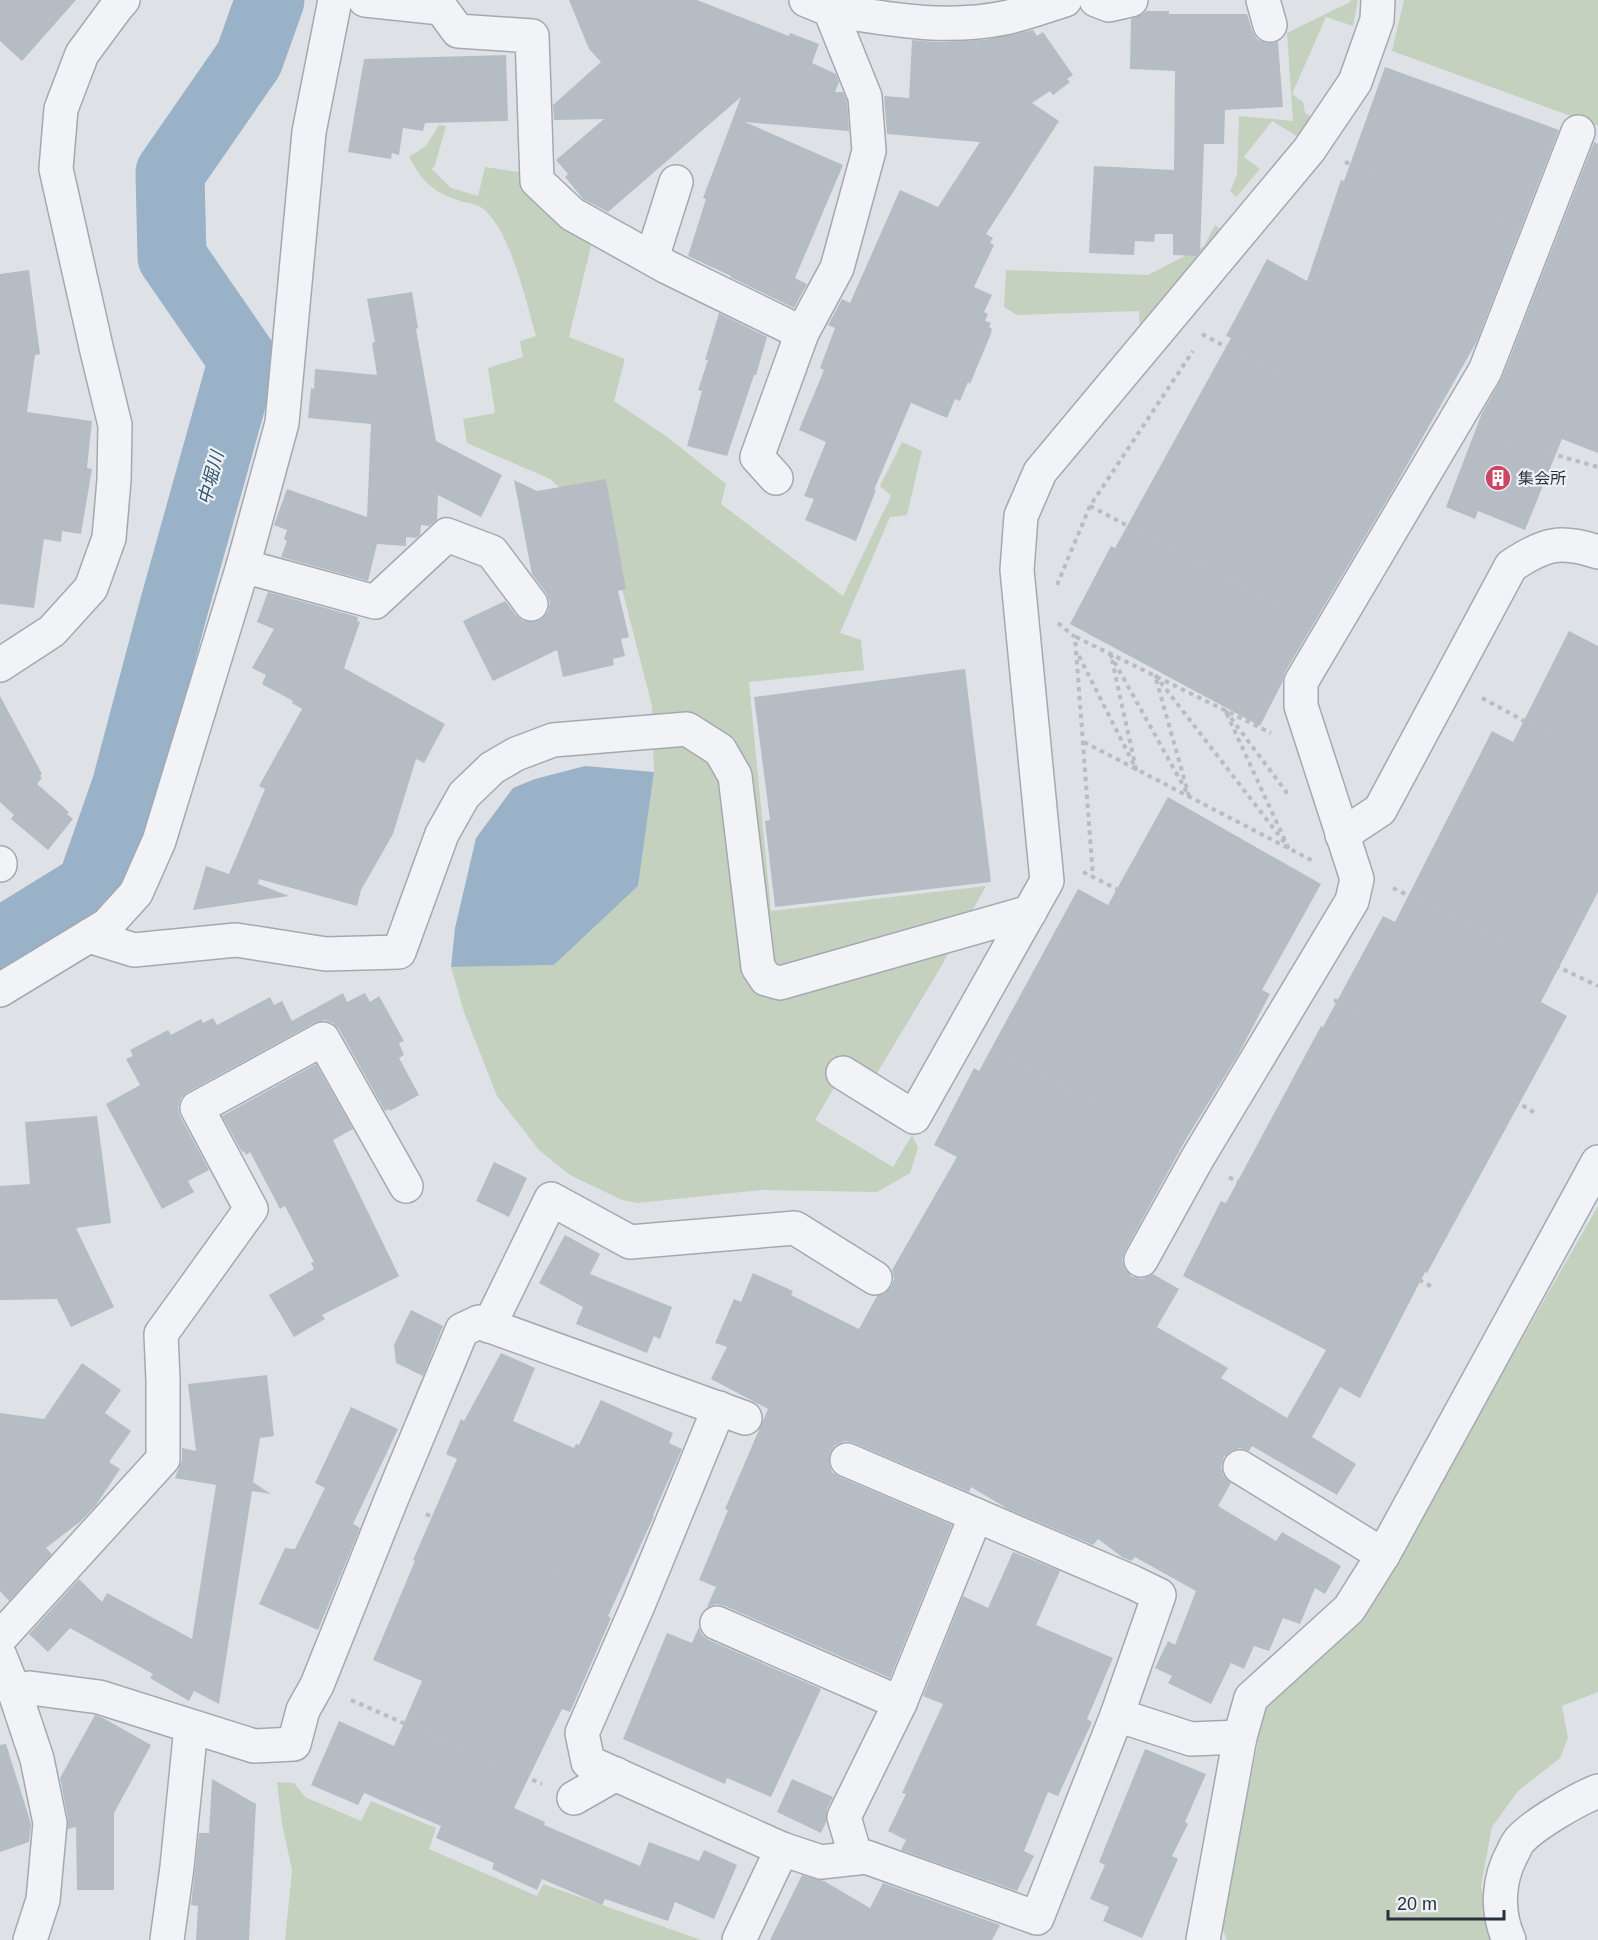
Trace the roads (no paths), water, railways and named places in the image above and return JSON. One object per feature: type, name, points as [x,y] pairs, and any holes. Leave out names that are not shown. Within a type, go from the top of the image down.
[{"type":"street","points":[[0,665],[52,631],[91,588],[109,538],[114,480],[115,425],[56,169],[61,109],[82,54],[123,0]]},
{"type":"street","points":[[0,990],[108,925],[136,893],[159,841],[243,566],[282,423],[309,132],[335,0]]},
{"type":"street","points":[[365,0],[441,8],[458,31],[532,36],[537,181],[572,214],[652,258],[802,333]]},
{"type":"street","points":[[818,5],[910,23],[956,24],[1003,18],[1065,0]]},
{"type":"street","points":[[1096,0],[1109,5],[1131,0]]},
{"type":"street","points":[[843,1073],[914,1117],[1047,881],[1017,570],[1021,516],[1040,472],[1310,150],[1355,82],[1377,21],[1378,0]]},
{"type":"street","points":[[776,478],[758,457],[802,333],[837,268],[869,151],[865,97],[818,5]]},
{"type":"street","points":[[1141,1260],[1197,1159],[1352,901],[1354,877],[1301,706],[1301,682],[1485,371],[1578,132]]},
{"type":"street","points":[[652,258],[676,182]]},
{"type":"street","points":[[243,566],[375,602],[447,535],[492,552],[531,604]]},
{"type":"street","points":[[1342,835],[1380,810],[1511,566],[1534,550],[1557,544],[1577,545],[1598,552]]},
{"type":"street","points":[[89,936],[134,950],[236,940],[326,954],[399,952],[442,834],[464,795],[492,768],[516,754],[554,740],[687,729],[720,750],[735,776],[758,968],[766,979],[780,983],[1030,912]]},
{"type":"street","points":[[0,1638],[163,1459],[161,1334],[251,1209],[197,1108],[323,1039],[406,1186]]},
{"type":"street","points":[[1203,1940],[1240,1737],[1251,1698],[1349,1609],[1383,1556],[1598,1162]]},
{"type":"street","points":[[489,1326],[551,1199],[630,1242],[795,1228],[875,1278]]},
{"type":"street","points":[[15,1693],[30,1688],[99,1697],[254,1746],[294,1744],[303,1710],[326,1689],[462,1330],[479,1322],[732,1413],[582,1733],[588,1762],[782,1849],[821,1862],[866,1857],[1035,1933],[1117,1715],[1159,1595],[848,1460]]},
{"type":"street","points":[[1240,1467],[1383,1556]]},
{"type":"street","points":[[856,1858],[844,1816],[900,1703],[976,1515]]},
{"type":"street","points":[[717,1623],[900,1703]]},
{"type":"street","points":[[0,1656],[37,1758],[50,1823],[44,1900],[30,1940]]},
{"type":"street","points":[[1117,1715],[1191,1739],[1240,1737]]},
{"type":"street","points":[[167,1940],[177,1867],[191,1726]]},
{"type":"street","points":[[574,1798],[616,1774]]},
{"type":"street","points":[[1509,1940],[1503,1927],[1500,1893],[1506,1865],[1520,1840],[1549,1818],[1597,1791]]},
{"type":"street","points":[[739,1940],[782,1849]]},
{"type":"water","points":[[585,766],[654,772],[638,886],[554,965],[451,967],[455,928],[476,838],[513,788],[535,779]]},
{"type":"waterway","name":"中堀川","points":[[0,943],[91,887],[126,787],[243,360],[172,257],[170,173],[249,59],[270,0]]},
{"type":"place","name":"集会所","points":[[1498,478]]}]
